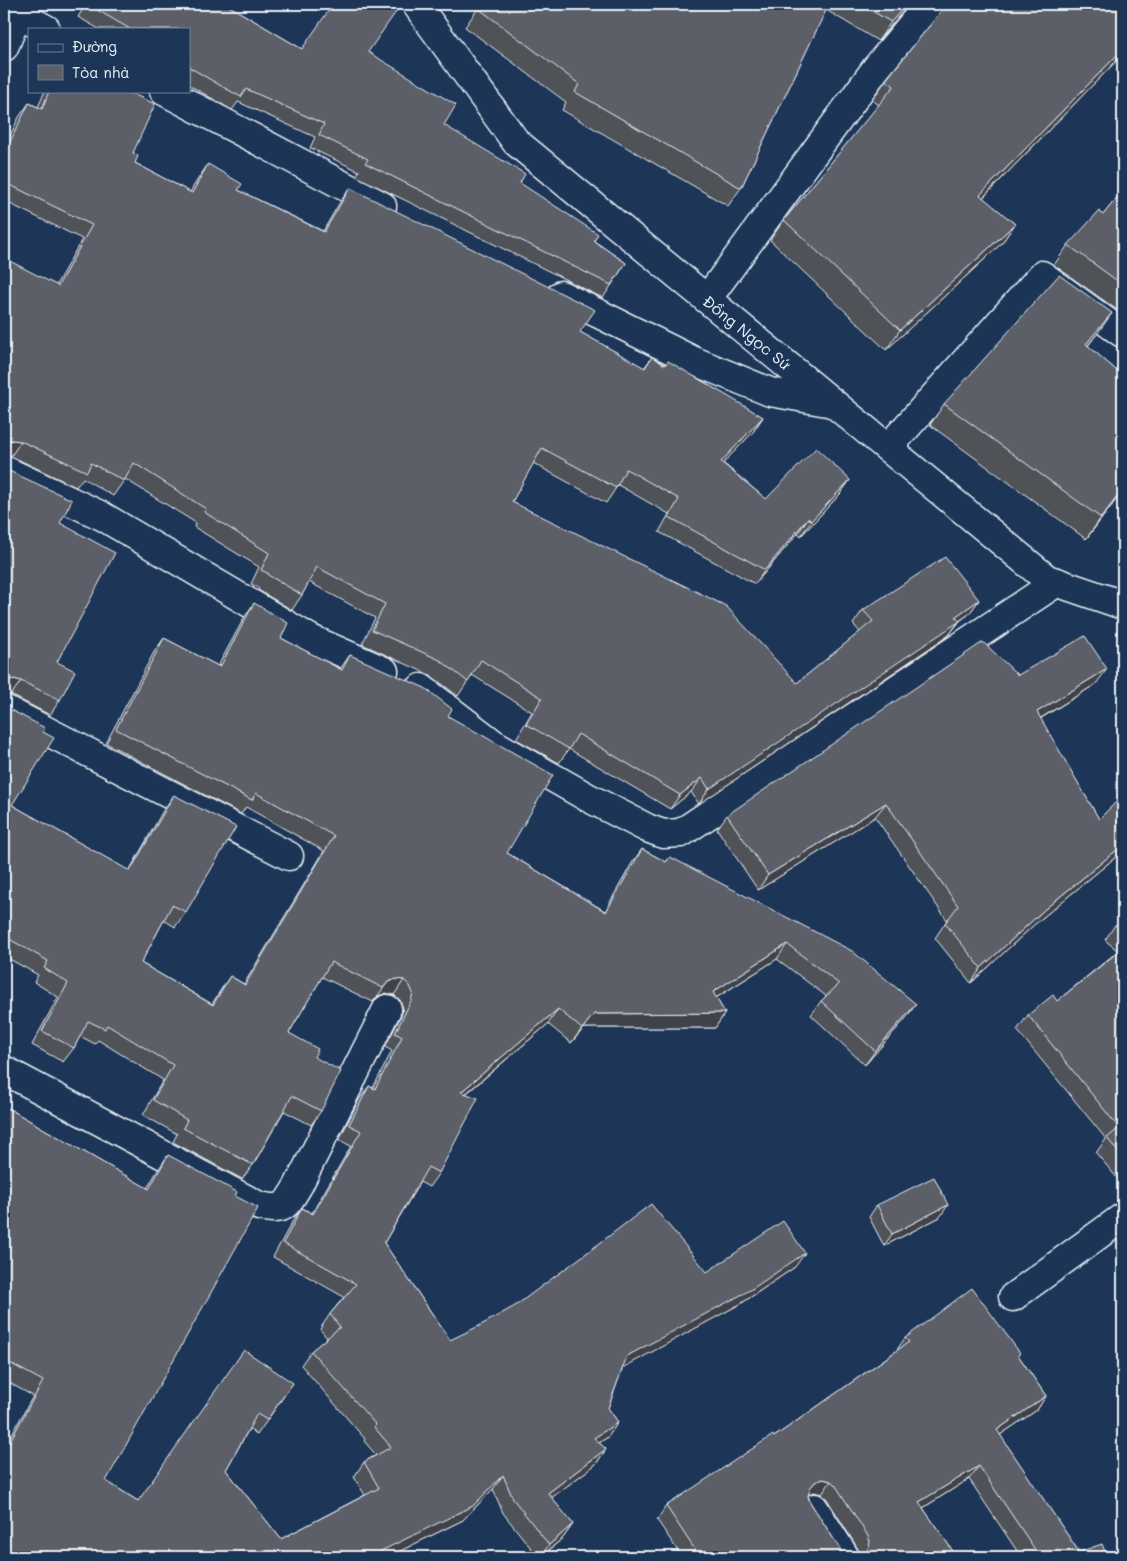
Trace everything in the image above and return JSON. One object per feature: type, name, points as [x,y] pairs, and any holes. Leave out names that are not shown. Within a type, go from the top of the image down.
[{"type":"street","name":"Đồng Ngọc Sứ","points":[[416,4],[516,142],[1047,578],[1123,605]]},
{"type":"street","points":[[707,300],[876,67],[929,4]]},
{"type":"street","points":[[4,47],[16,8],[45,28]]},
{"type":"street","points":[[166,92],[404,217]]},
{"type":"street","points":[[888,448],[1042,275],[1122,333],[1123,331]]},
{"type":"street","points":[[536,282],[694,361],[770,392],[834,403]]},
{"type":"street","points":[[4,470],[102,516],[311,639],[423,689],[494,744],[587,797],[647,828],[663,834],[681,834],[1057,582]]},
{"type":"street","points":[[4,709],[289,856]]},
{"type":"street","points":[[4,1070],[259,1206],[276,1209],[287,1203],[298,1186],[387,1009]]},
{"type":"street","points":[[1013,1297],[1123,1217]]},
{"type":"street","points":[[814,1508],[845,1557]]},
{"type":"building","points":[[87,4],[229,4],[229,6],[302,49],[333,4],[396,4],[400,6],[368,52],[456,105],[444,125],[525,174],[520,183],[598,234],[594,241],[626,263],[611,285],[365,163],[368,159],[319,135],[324,124],[246,89],[241,97],[190,68],[190,28],[128,28]]},
{"type":"building","points":[[481,4],[829,4],[741,188],[575,92],[579,84],[478,8]]},
{"type":"building","points":[[860,4],[907,4],[891,22]]},
{"type":"building","points":[[947,4],[1123,4],[1123,49],[980,195],[1015,224],[900,330],[784,220],[894,86],[886,80]]},
{"type":"building","points":[[49,92],[128,92],[155,104],[133,153],[138,156],[135,163],[192,193],[208,164],[242,184],[238,190],[324,232],[350,188],[595,310],[580,332],[645,368],[652,357],[665,365],[668,361],[763,417],[721,462],[766,499],[816,448],[850,480],[811,521],[808,518],[765,570],[669,517],[679,499],[626,469],[616,488],[542,448],[512,502],[726,606],[797,683],[873,621],[863,610],[945,557],[979,600],[955,617],[960,621],[709,789],[702,778],[680,795],[578,734],[569,749],[526,724],[542,698],[481,660],[468,682],[440,660],[372,630],[385,604],[317,567],[302,595],[261,570],[269,553],[204,512],[206,509],[134,463],[124,481],[91,463],[87,472],[21,441],[12,440],[4,444],[4,258],[58,286],[92,225],[4,182],[4,154],[29,103],[42,109]]},
{"type":"building","points":[[1123,190],[1123,285],[1068,245],[1099,211],[1103,215]]},
{"type":"building","points":[[1059,275],[1112,313],[1086,344],[1123,376],[1123,489],[1101,518],[944,404]]},
{"type":"building","points":[[4,467],[72,500],[60,523],[115,553],[57,662],[75,671],[60,700],[14,679],[6,681],[4,684]]},
{"type":"building","points":[[254,603],[288,623],[281,638],[342,670],[350,655],[425,688],[452,709],[448,716],[553,775],[507,853],[606,912],[642,849],[666,862],[670,857],[852,951],[916,1004],[875,1051],[821,1001],[839,984],[787,944],[713,992],[725,1013],[594,1014],[582,1029],[558,1009],[461,1092],[478,1098],[439,1173],[428,1167],[384,1243],[450,1340],[515,1306],[651,1204],[707,1272],[783,1221],[805,1253],[752,1289],[627,1356],[608,1408],[618,1422],[594,1438],[606,1449],[548,1493],[573,1524],[549,1545],[513,1499],[503,1475],[473,1506],[379,1552],[382,1557],[4,1557],[4,1452],[43,1381],[4,1360],[4,1106],[149,1189],[168,1155],[237,1192],[235,1196],[258,1208],[106,1481],[138,1501],[244,1350],[293,1383],[267,1420],[257,1414],[226,1470],[281,1539],[379,1488],[364,1462],[391,1447],[374,1427],[376,1425],[311,1351],[340,1327],[330,1314],[356,1284],[283,1243],[302,1208],[313,1214],[361,1131],[349,1125],[369,1086],[375,1089],[402,1037],[395,1033],[411,1001],[413,993],[410,986],[404,980],[396,979],[388,982],[383,988],[331,962],[289,1033],[318,1049],[314,1057],[341,1071],[321,1111],[292,1096],[253,1165],[183,1128],[187,1120],[153,1100],[173,1065],[107,1025],[105,1029],[88,1021],[74,1048],[42,1031],[68,983],[44,968],[48,961],[4,936],[4,706],[45,728],[43,732],[54,738],[12,805],[130,871],[174,795],[236,827],[186,912],[172,905],[141,963],[213,1005],[230,976],[245,985],[334,836],[256,793],[252,800],[116,729],[164,638],[220,667]]},
{"type":"building","points":[[1085,636],[1107,669],[1037,712],[1099,819],[1123,795],[1123,845],[1045,909],[981,968],[945,923],[958,906],[886,803],[768,875],[727,815],[983,642],[1018,675]]},
{"type":"building","points":[[1123,918],[1123,932],[1115,925]]},
{"type":"building","points":[[1123,948],[1123,1158],[1107,1138],[1119,1128],[1028,1015],[1053,995],[1057,1001]]},
{"type":"building","points":[[934,1177],[948,1205],[892,1234],[877,1205]]},
{"type":"building","points":[[972,1288],[1020,1353],[1018,1355],[1046,1396],[997,1430],[1079,1552],[1102,1544],[1107,1557],[1040,1557],[979,1466],[919,1502],[957,1557],[861,1557],[868,1550],[870,1542],[868,1536],[836,1486],[831,1481],[823,1479],[815,1482],[810,1488],[808,1496],[842,1552],[848,1557],[708,1557],[704,1552],[699,1556],[666,1506],[773,1435],[774,1437],[909,1342],[905,1338]]}]
